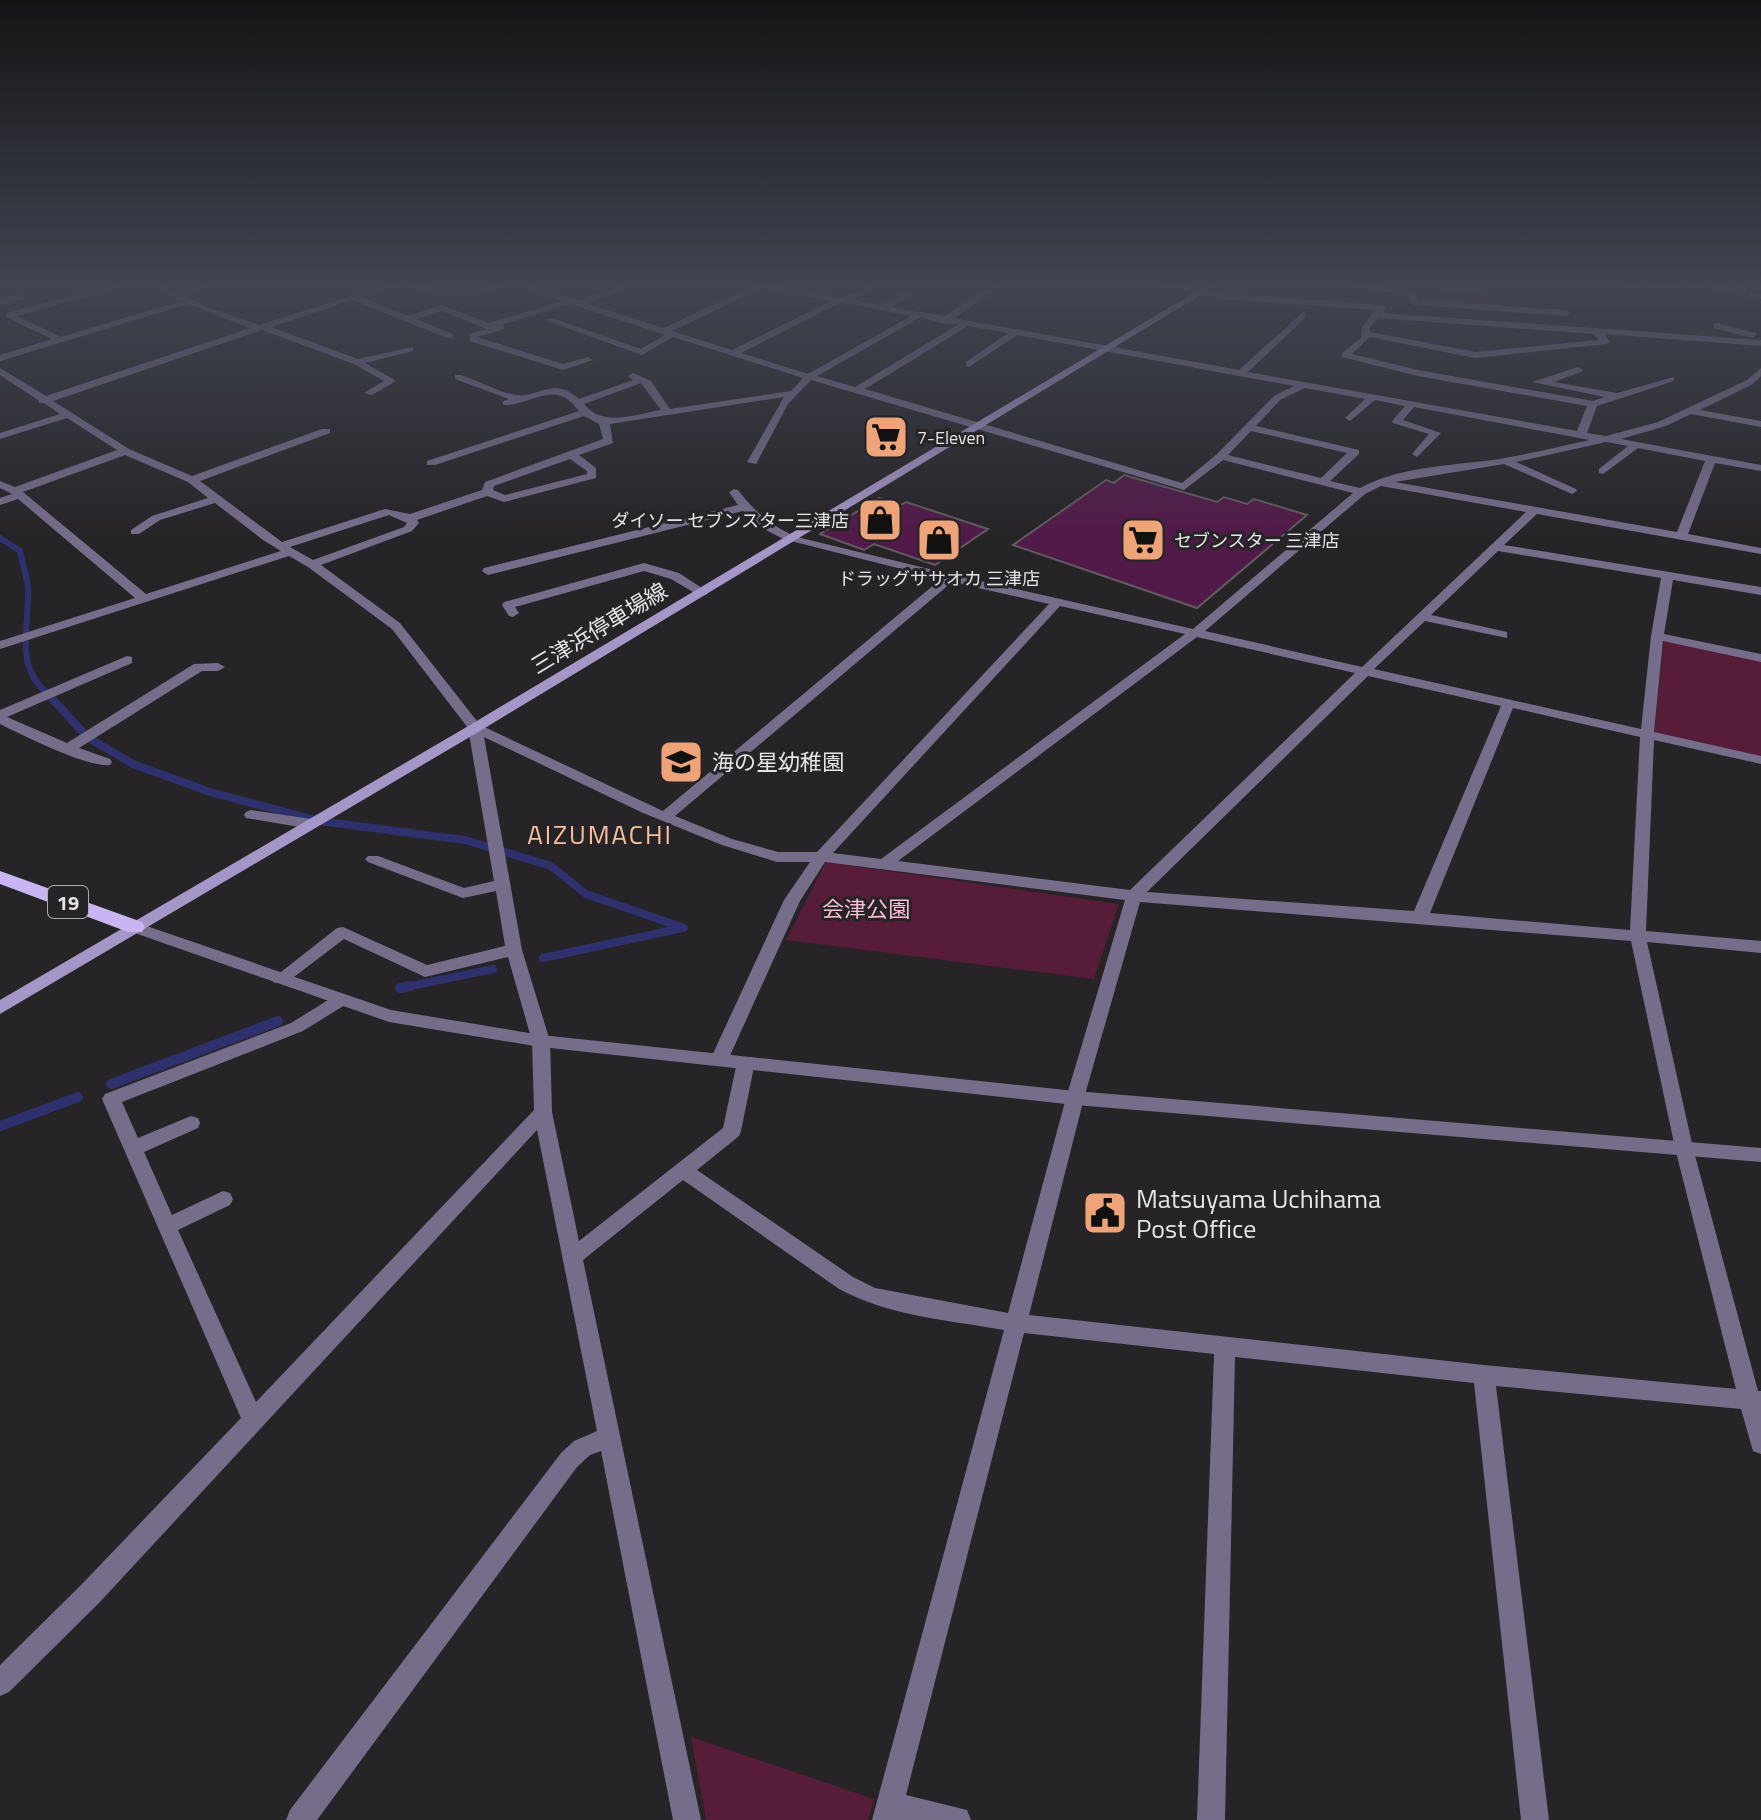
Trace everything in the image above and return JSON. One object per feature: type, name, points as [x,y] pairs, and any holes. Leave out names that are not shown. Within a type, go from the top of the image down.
[{"type":"main road","name":"三津浜停車場線","points":[[0,1008],[475,728],[1077,367]]},
{"type":"main road","name":"19","points":[[0,877],[135,927]]},
{"type":"street","points":[[42,401],[142,367]]},
{"type":"street","points":[[366,367],[391,381],[369,393]]},
{"type":"street","points":[[775,367],[1184,487],[1251,428],[1277,398],[1305,384]]},
{"type":"street","points":[[752,462],[784,403],[809,377],[827,367]]},
{"type":"street","points":[[857,390],[895,367]]},
{"type":"street","points":[[1214,367],[1761,468]]},
{"type":"street","points":[[1242,372],[1247,367]]},
{"type":"street","points":[[1393,367],[1593,404],[1671,379]]},
{"type":"street","points":[[1578,370],[1540,382],[1618,396]]},
{"type":"street","points":[[0,371],[42,401],[125,451],[192,480],[267,538],[312,564],[396,626],[475,728],[665,817],[727,842],[777,857],[821,857],[1134,896],[1761,947]]},
{"type":"street","points":[[884,864],[1195,633],[1361,492],[1379,482],[1413,474],[1505,461],[1662,424],[1737,388],[1761,371]]},
{"type":"street","points":[[431,463],[580,408],[636,378],[648,383],[667,412]]},
{"type":"street","points":[[461,381],[519,399]]},
{"type":"street","points":[[1737,388],[1761,390]]},
{"type":"street","points":[[506,403],[546,390],[555,391],[590,419],[604,422],[794,393]]},
{"type":"street","points":[[1350,418],[1374,396]]},
{"type":"street","points":[[1412,403],[1397,421],[1436,433],[1417,454]]},
{"type":"street","points":[[1581,435],[1593,404]]},
{"type":"street","points":[[1690,411],[1761,424]]},
{"type":"street","points":[[0,436],[67,415]]},
{"type":"street","points":[[487,492],[489,484],[609,441],[604,422]]},
{"type":"street","points":[[1251,428],[1355,452],[1323,482]]},
{"type":"street","points":[[192,480],[326,431]]},
{"type":"street","points":[[1603,471],[1636,445]]},
{"type":"street","points":[[0,502],[125,451]]},
{"type":"street","points":[[0,645],[389,511],[410,518],[487,492],[504,499],[592,476],[592,470],[572,455]]},
{"type":"street","points":[[1221,456],[1361,492]]},
{"type":"street","points":[[1681,537],[1711,459]]},
{"type":"street","points":[[1505,461],[1572,491]]},
{"type":"street","points":[[1379,482],[1761,551]]},
{"type":"street","points":[[0,484],[17,493],[143,598]]},
{"type":"street","points":[[734,492],[744,507],[776,533],[791,538],[950,578],[1365,673],[1761,760]]},
{"type":"street","points":[[135,532],[156,518],[216,499]]},
{"type":"street","points":[[488,571],[744,507]]},
{"type":"street","points":[[957,1820],[888,1812],[1075,1098],[1134,896],[1266,765],[1533,511]]},
{"type":"street","points":[[312,564],[408,529],[413,523],[410,518]]},
{"type":"street","points":[[1497,547],[1761,591]]},
{"type":"street","points":[[513,613],[508,605],[644,567],[675,576],[702,592]]},
{"type":"street","points":[[1668,575],[1657,636],[1647,736],[1638,937],[1684,1148],[1755,1400],[1761,1444]]},
{"type":"street","points":[[665,817],[950,578]]},
{"type":"street","points":[[719,1060],[792,900],[821,857],[1057,602]]},
{"type":"street","points":[[1424,617],[1503,635]]},
{"type":"street","points":[[1657,636],[1761,658]]},
{"type":"street","points":[[0,717],[127,660]]},
{"type":"street","points":[[68,749],[199,667],[218,667]]},
{"type":"street","points":[[1420,917],[1508,704]]},
{"type":"street","points":[[0,717],[68,749],[105,762]]},
{"type":"street","points":[[475,728],[514,950],[541,1041],[543,1112],[687,1820]]},
{"type":"street","points":[[251,815],[312,824]]},
{"type":"street","points":[[373,859],[463,893],[502,884]]},
{"type":"street","points":[[135,927],[339,1001],[440,1027],[541,1041],[1075,1098],[1761,1155]]},
{"type":"street","points":[[280,979],[343,932],[425,971],[514,950]]},
{"type":"street","points":[[253,1421],[111,1099],[297,1027],[339,1001]]},
{"type":"street","points":[[573,1257],[732,1131],[746,1062]]},
{"type":"street","points":[[0,1683],[90,1594],[543,1112]]},
{"type":"street","points":[[134,1148],[191,1123]]},
{"type":"street","points":[[683,1170],[846,1283],[871,1296],[1016,1323],[1484,1375],[1755,1400]]},
{"type":"street","points":[[167,1226],[223,1199]]},
{"type":"street","points":[[1211,1820],[1225,1345]]},
{"type":"street","points":[[1484,1375],[1535,1820]]},
{"type":"street","points":[[300,1820],[569,1460],[582,1448],[609,1436]]},
{"type":"green space","points":[[1664,641],[1761,661],[1761,759],[1654,734]]},
{"type":"green space","name":"会津公園","points":[[826,862],[1119,904],[1094,979],[786,940]]},
{"type":"green space","points":[[691,1737],[874,1799],[868,1820],[706,1820]]},
{"type":"building","name":"セブンスター 三津店","points":[[1124,475],[1217,502],[1224,497],[1247,504],[1254,499],[1307,515],[1197,608],[1013,545],[1106,480],[1114,483]]},
{"type":"building","points":[[879,498],[901,505],[906,502],[988,529],[935,565],[874,544],[864,550],[820,534]]},
{"type":"waterway","points":[[0,538],[20,551],[28,588],[27,658],[30,671],[48,694]]},
{"type":"waterway","points":[[48,694],[87,737],[133,764],[210,792],[319,821],[465,840],[551,866],[586,894],[684,928]]},
{"type":"waterway","points":[[543,958],[683,928]]},
{"type":"waterway","points":[[408,986],[493,969]]},
{"type":"waterway","points":[[400,988],[408,986]]},
{"type":"waterway","points":[[401,988],[408,986]]},
{"type":"waterway","points":[[111,1084],[278,1021]]},
{"type":"waterway","points":[[0,1126],[78,1097]]},
{"type":"place","name":"7-Eleven","points":[[886,437]]},
{"type":"place","name":"ダイソー セブンスター三津店","points":[[880,520]]},
{"type":"place","name":"ドラッグササオカ 三津店","points":[[939,540]]},
{"type":"place","name":"セブンスター 三津店","points":[[1143,540]]},
{"type":"place","name":"海の星幼稚園","points":[[681,762]]},
{"type":"place","name":"Matsuyama Uchihama Post Office","points":[[1105,1213]]},
{"type":"district","name":"AIZUMACHI","points":[[600,834]]}]
